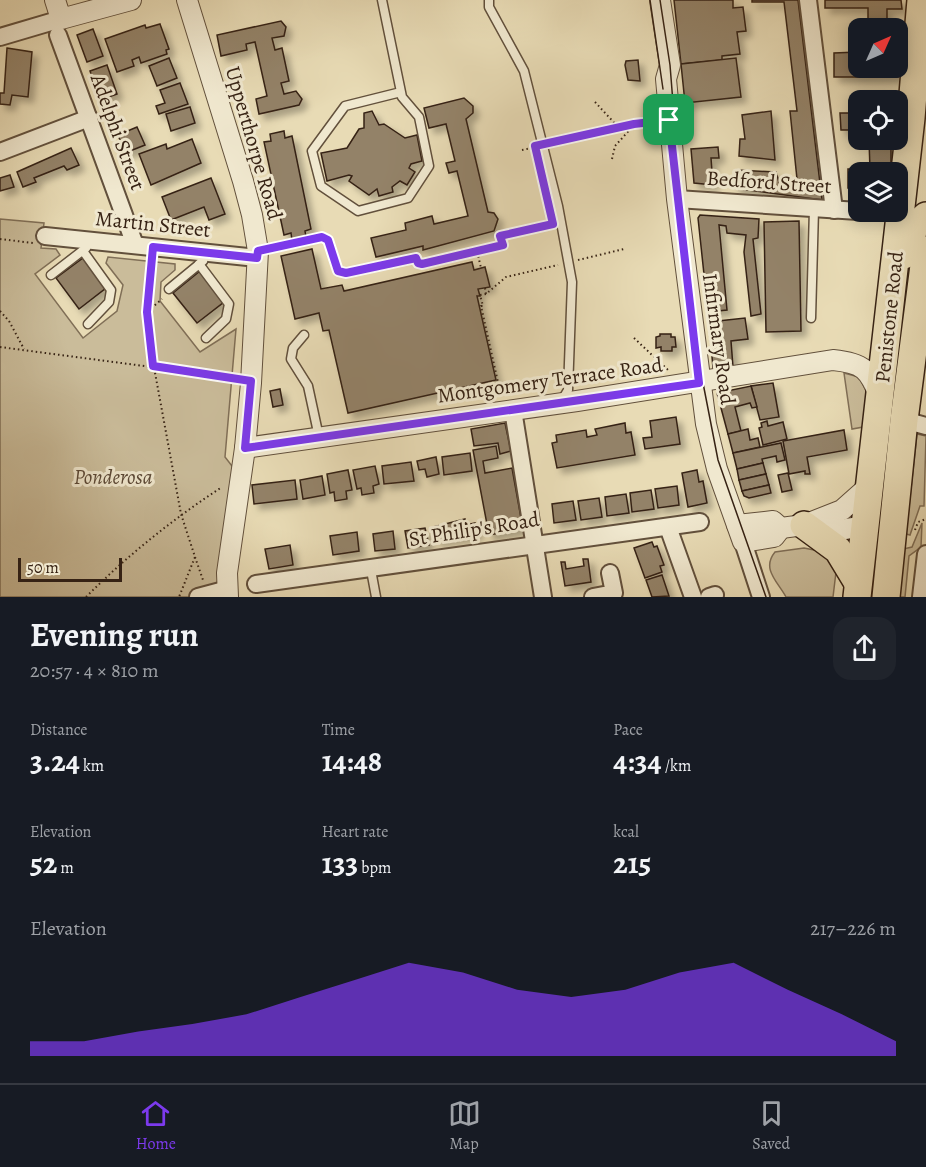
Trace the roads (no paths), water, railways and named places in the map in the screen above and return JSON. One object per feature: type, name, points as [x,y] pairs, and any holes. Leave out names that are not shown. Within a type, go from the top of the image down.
[{"type":"highway","name":"Penistone Road","points":[[858,590],[921,0]]},
{"type":"highway","points":[[893,278],[915,226],[926,216]]},
{"type":"highway","points":[[886,597],[900,470],[915,423],[926,250]]},
{"type":"highway","points":[[864,525],[878,517],[883,499],[900,470]]},
{"type":"highway","points":[[793,526],[838,550],[858,590]]},
{"type":"street","points":[[0,37],[57,18],[131,0]]},
{"type":"street","name":"Upperthorpe Road","points":[[187,0],[243,181],[252,214],[257,255],[251,381],[245,448],[239,476],[227,573],[228,593]]},
{"type":"street","name":"Infirmary Road","points":[[650,0],[660,66],[666,79]]},
{"type":"street","name":"Infirmary Road","points":[[660,0],[670,65],[666,79],[691,383],[717,469],[761,597]]},
{"type":"street","points":[[808,0],[834,210]]},
{"type":"street","name":"Adelphi Street","points":[[57,18],[89,118],[135,245]]},
{"type":"street","points":[[1,149],[89,118]]},
{"type":"street","name":"Bedford Street","points":[[677,199],[848,211]]},
{"type":"street","name":"Martin Street","points":[[45,236],[89,246],[135,245],[257,255]]},
{"type":"street","name":"Montgomery Terrace Road","points":[[245,448],[560,403],[833,360],[859,364],[869,373],[880,396]]},
{"type":"street","points":[[509,410],[543,597]]},
{"type":"street","points":[[740,533],[774,537],[793,526],[842,510],[869,486]]},
{"type":"street","name":"St Philip's Road","points":[[256,584],[372,570],[534,543],[699,522]]},
{"type":"street","points":[[793,526],[834,531],[864,525]]},
{"type":"street","points":[[668,527],[693,597]]},
{"type":"street","points":[[921,597],[926,555]]},
{"type":"street","points":[[593,597],[614,593],[610,573]]},
{"type":"street","points":[[203,596],[228,593]]},
{"type":"lane","points":[[382,0],[401,92],[402,98],[418,117],[429,166],[408,198],[358,211],[321,186],[312,151],[345,106],[401,92]]},
{"type":"lane","points":[[489,0],[489,8],[524,71],[569,262],[571,317],[568,390],[560,403]]},
{"type":"lane","points":[[811,318],[814,209]]},
{"type":"lane","points":[[51,275],[89,246],[111,290],[109,302],[88,324]]},
{"type":"lane","points":[[169,289],[213,253]]},
{"type":"lane","points":[[199,264],[229,304],[226,319],[206,338]]},
{"type":"lane","points":[[304,335],[293,348],[291,359],[308,386],[319,437]]},
{"type":"lane","points":[[372,570],[376,597]]},
{"type":"tram line","points":[[650,0],[663,89]]},
{"type":"tram line","points":[[660,0],[670,65],[686,267],[696,347],[718,460],[766,597]]},
{"type":"park label","name":"Ponderosa","points":[[113,477]]}]
